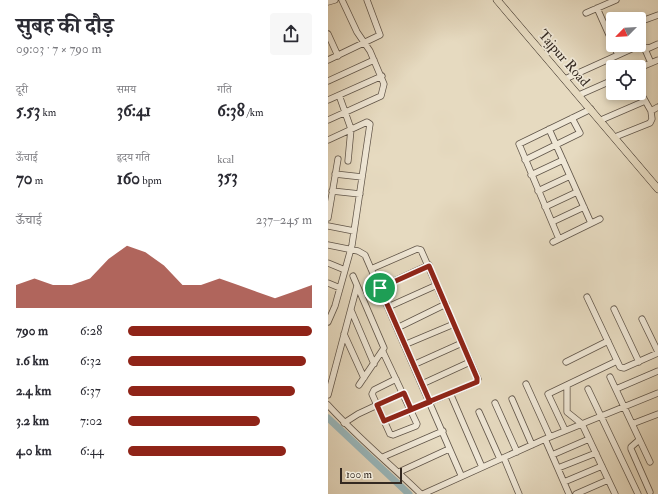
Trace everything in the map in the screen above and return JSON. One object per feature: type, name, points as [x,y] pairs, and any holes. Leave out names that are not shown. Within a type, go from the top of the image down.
[{"type":"main road","name":"Tajpur Road","points":[[497,0],[601,120],[658,189]]},
{"type":"street","points":[[328,2],[335,0]]},
{"type":"street","points":[[328,120],[381,96],[384,84],[382,76],[366,44],[357,32],[342,0]]},
{"type":"street","points":[[328,60],[366,44],[378,37],[380,32],[367,0]]},
{"type":"street","points":[[586,13],[616,0]]},
{"type":"street","points":[[596,8],[606,25]]},
{"type":"street","points":[[646,19],[658,15]]},
{"type":"street","points":[[328,34],[338,56]]},
{"type":"street","points":[[646,47],[658,44]]},
{"type":"street","points":[[565,79],[625,52]]},
{"type":"street","points":[[646,52],[651,63]]},
{"type":"street","points":[[328,81],[374,60]]},
{"type":"street","points":[[646,65],[658,60]]},
{"type":"street","points":[[328,100],[382,76]]},
{"type":"street","points":[[579,95],[606,83]]},
{"type":"street","points":[[339,95],[351,130],[348,161]]},
{"type":"street","points":[[601,120],[645,100],[652,111],[652,119],[650,123],[615,137]]},
{"type":"street","points":[[652,111],[658,107]]},
{"type":"street","points":[[591,109],[519,144],[552,222],[556,240],[600,219]]},
{"type":"street","points":[[525,160],[580,133],[572,118]]},
{"type":"street","points":[[328,140],[367,122],[370,124],[351,249],[332,314],[328,322]]},
{"type":"street","points":[[549,129],[591,223]]},
{"type":"street","points":[[328,218],[338,159]]},
{"type":"street","points":[[531,175],[563,160]]},
{"type":"street","points":[[335,174],[362,177]]},
{"type":"street","points":[[538,191],[570,176]]},
{"type":"street","points":[[332,191],[360,194]]},
{"type":"street","points":[[545,207],[577,192]]},
{"type":"street","points":[[552,222],[584,207]]},
{"type":"street","points":[[328,226],[354,231]]},
{"type":"street","points":[[328,245],[351,249],[363,253],[380,288],[461,475]]},
{"type":"street","points":[[371,269],[419,249],[429,266],[446,304],[478,381],[384,421]]},
{"type":"street","points":[[328,263],[345,270]]},
{"type":"street","points":[[380,288],[429,266]]},
{"type":"street","points":[[353,276],[383,344],[383,352],[417,422],[416,426],[393,435],[390,434],[372,392],[396,379]]},
{"type":"street","points":[[328,283],[340,288]]},
{"type":"street","points":[[388,307],[437,285]]},
{"type":"street","points":[[328,395],[357,286]]},
{"type":"street","points":[[588,297],[617,361],[620,366],[624,368],[658,352],[642,319]]},
{"type":"street","points":[[397,328],[446,304]]},
{"type":"street","points":[[614,309],[639,362]]},
{"type":"street","points":[[351,310],[374,364]]},
{"type":"street","points":[[404,345],[454,324]]},
{"type":"street","points":[[344,334],[364,378]]},
{"type":"street","points":[[566,362],[608,341]]},
{"type":"street","points":[[413,365],[462,343]]},
{"type":"street","points":[[359,385],[383,352]]},
{"type":"street","points":[[566,430],[548,396],[550,392],[617,361]]},
{"type":"street","points":[[422,384],[470,362]]},
{"type":"street","points":[[616,389],[658,371]]},
{"type":"street","points":[[610,377],[650,462]]},
{"type":"street","points":[[526,384],[552,455],[570,494]]},
{"type":"street","points":[[567,384],[567,412],[582,424],[614,494]]},
{"type":"street","points":[[588,389],[638,494]]},
{"type":"street","points":[[344,423],[377,405],[404,393]]},
{"type":"street","points":[[450,393],[482,467]]},
{"type":"street","points":[[328,405],[344,423],[422,494],[461,475],[502,459],[547,438],[658,393]]},
{"type":"street","points":[[512,399],[532,445]]},
{"type":"street","points":[[495,403],[517,452]]},
{"type":"street","points":[[479,412],[519,494]]},
{"type":"street","points":[[632,424],[658,414]]},
{"type":"street","points":[[383,457],[443,431]]},
{"type":"street","points":[[552,455],[589,439]]},
{"type":"street","points":[[640,440],[631,447],[631,449],[650,492]]},
{"type":"street","points":[[399,472],[449,449]]},
{"type":"street","points":[[558,468],[596,453]]},
{"type":"street","points":[[564,482],[602,466]]},
{"type":"street","points":[[576,494],[608,480]]},
{"type":"waterway","points":[[328,418],[409,494]]},
{"type":"route","points":[[380,288],[429,266],[478,381],[430,402],[411,409],[404,393],[377,405],[384,421],[430,402],[380,288]]}]
